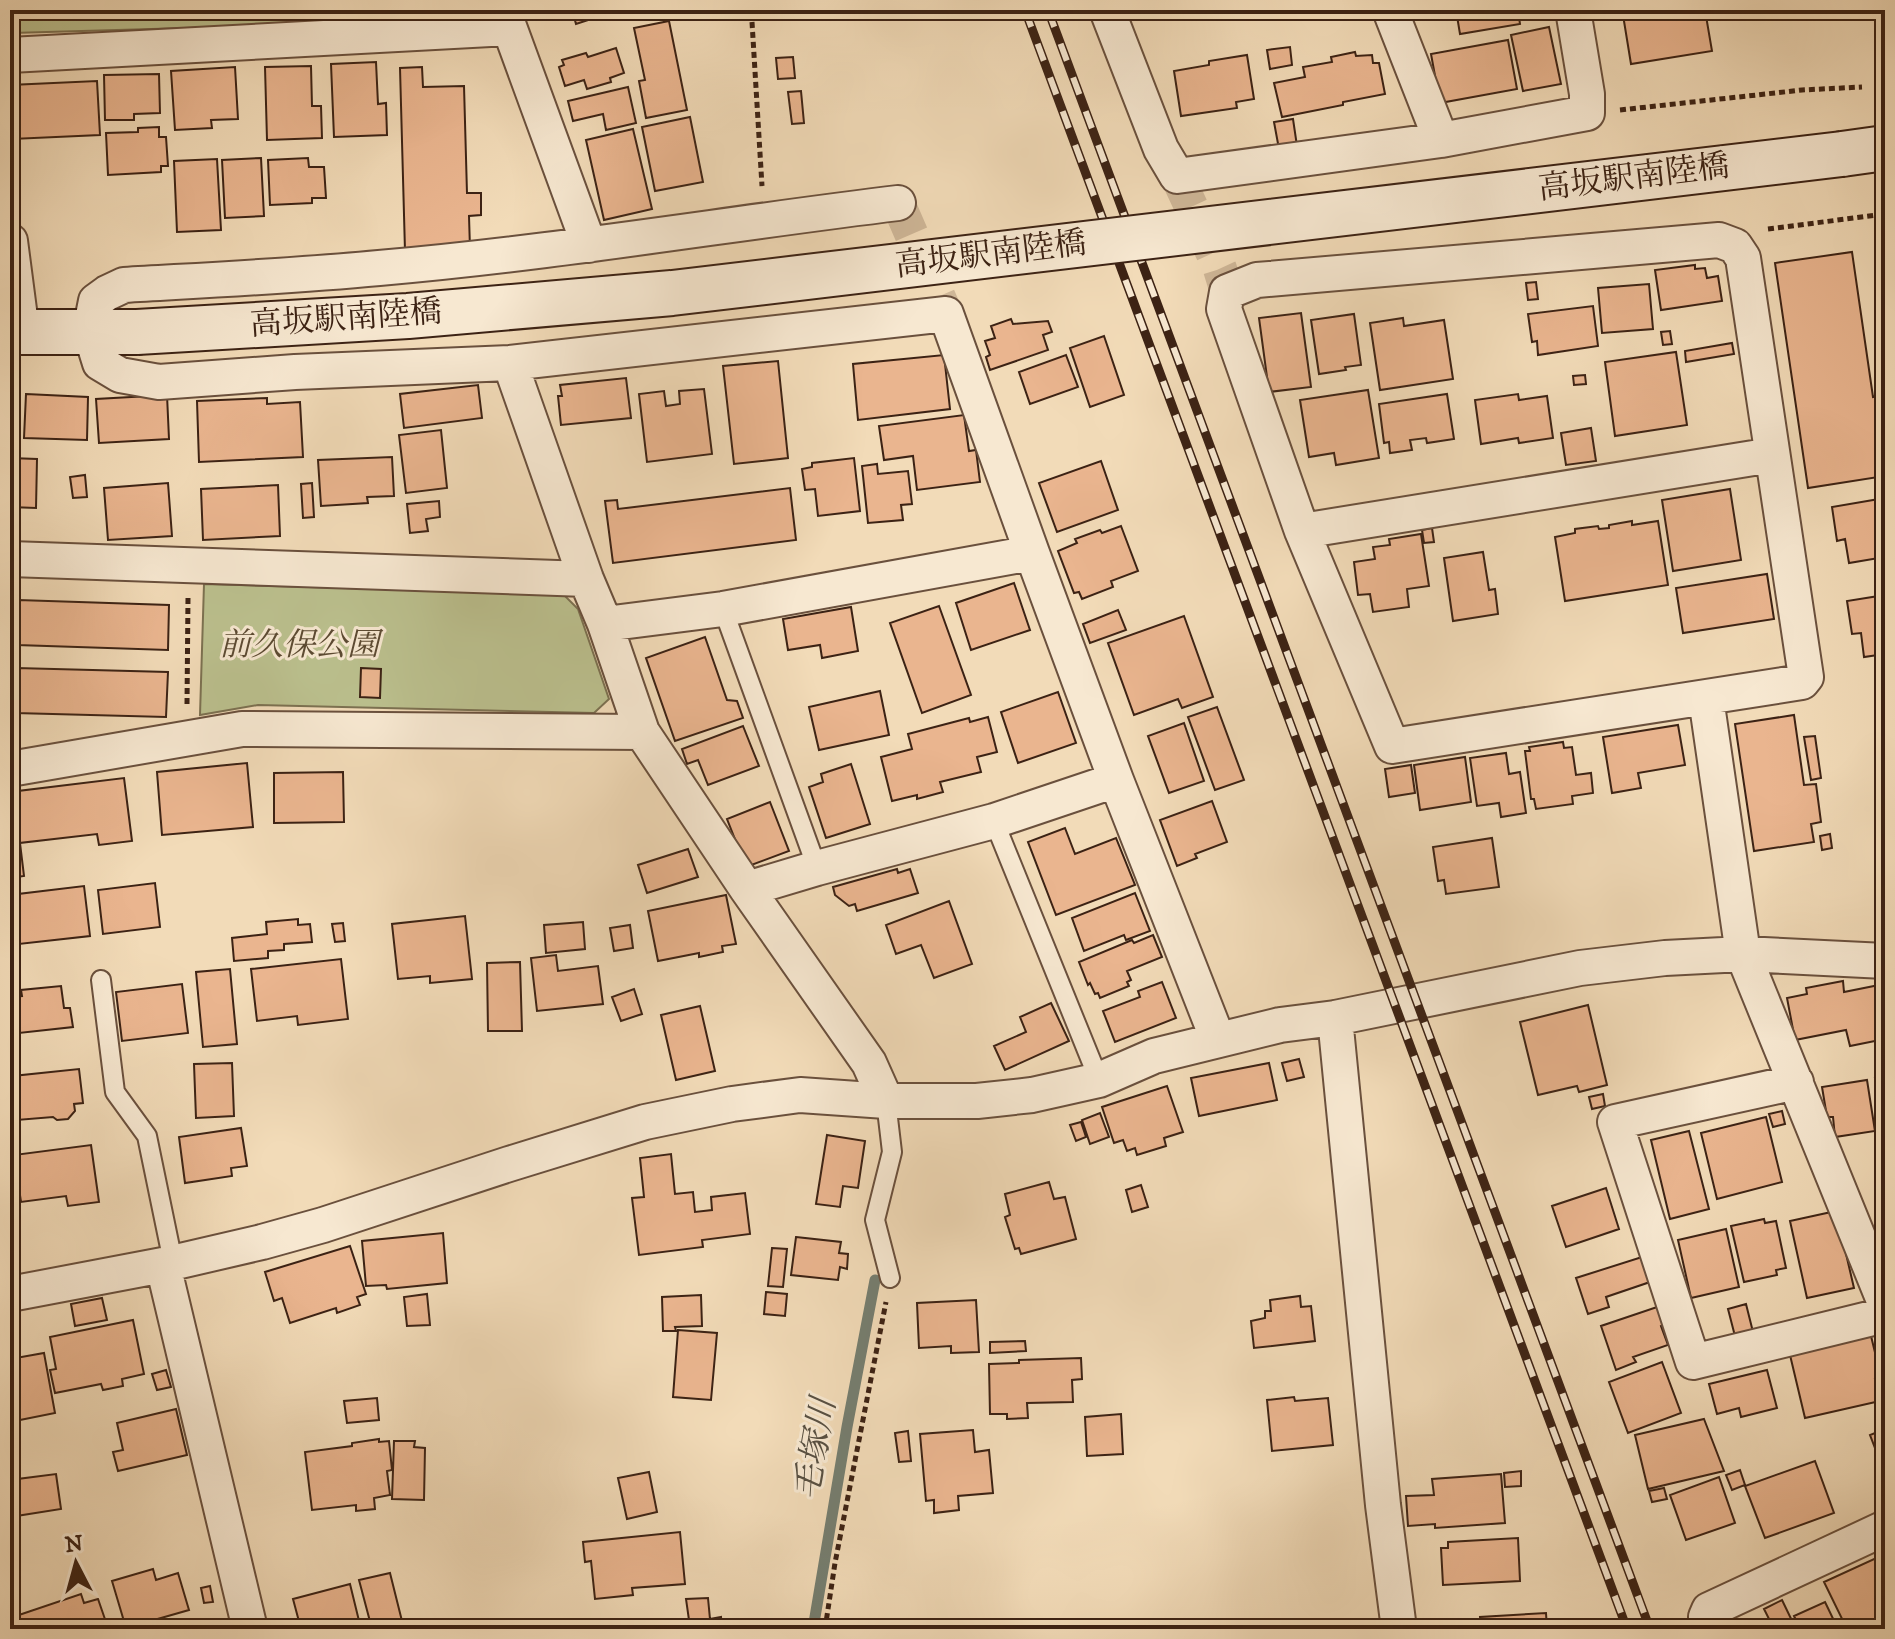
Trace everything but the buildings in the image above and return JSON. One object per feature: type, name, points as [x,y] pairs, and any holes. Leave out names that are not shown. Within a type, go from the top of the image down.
[{"type":"main road","name":"高坂駅南陸橋","points":[[16,333],[137,332],[408,316],[672,293],[1885,148]]},
{"type":"street","points":[[1107,10],[1161,149],[1177,176],[1441,140],[1587,113],[1587,94],[1573,10]]},
{"type":"street","points":[[1390,10],[1441,140]]},
{"type":"street","points":[[10,55],[506,19],[589,245]]},
{"type":"street","points":[[898,203],[589,245],[379,268],[124,285],[96,301],[90,331],[100,363],[120,375],[159,382],[295,372],[510,363],[946,314],[1116,780],[1218,1040]]},
{"type":"street","points":[[1719,240],[1735,246],[1743,258],[1806,677],[1802,682],[1392,746],[1302,531],[1224,309],[1227,292],[1257,280],[1719,240]]},
{"type":"street","points":[[10,241],[16,333]]},
{"type":"street","points":[[510,363],[642,732],[869,1063],[886,1101]]},
{"type":"street","points":[[1302,531],[1772,455]]},
{"type":"street","points":[[605,624],[723,609],[1032,553]]},
{"type":"street","points":[[10,559],[586,579]]},
{"type":"street","points":[[1706,698],[1743,954],[1885,1303]]},
{"type":"street","points":[[10,769],[242,729],[642,732]]},
{"type":"street","points":[[747,889],[994,821],[1116,780]]},
{"type":"street","points":[[10,1294],[168,1264],[262,1242],[645,1122],[732,1104],[800,1095],[886,1101],[977,1101],[1032,1095],[1099,1080],[1154,1056],[1280,1025],[1335,1018],[1580,968],[1665,958],[1743,954],[1885,961]]},
{"type":"street","points":[[1335,1018],[1383,1505],[1399,1629]]},
{"type":"street","points":[[1796,1082],[1615,1122],[1693,1362],[1885,1315]]},
{"type":"street","points":[[168,1264],[250,1629]]},
{"type":"street","points":[[1711,1629],[1706,1617],[1709,1610],[1885,1528]]},
{"type":"lane","points":[[723,609],[817,868]]},
{"type":"lane","points":[[994,821],[1099,1080]]},
{"type":"lane","points":[[101,980],[115,1092],[147,1136],[168,1264]]},
{"type":"lane","points":[[886,1101],[892,1152],[875,1220],[890,1278]]},
{"type":"path","points":[[752,22],[764,219]]},
{"type":"path","points":[[1587,113],[1802,90],[1862,87]]},
{"type":"path","points":[[1735,246],[1762,230],[1885,214]]},
{"type":"path","points":[[187,739],[189,565]]},
{"type":"path","points":[[825,1629],[890,1278]]},
{"type":"green space","points":[[10,10],[474,10],[466,20],[12,33]]},
{"type":"green space","name":"前久保公園","points":[[204,584],[563,594],[578,609],[609,699],[594,713],[258,705],[200,715]]},
{"type":"waterway","name":"毛塚川","points":[[813,1629],[875,1280]]},
{"type":"tunnel","points":[[1177,176],[1220,269],[1227,292]]},
{"type":"tunnel","points":[[898,203],[946,314]]},
{"type":"railway","points":[[1025,10],[1627,1629]]},
{"type":"railway","points":[[1048,10],[1650,1629]]}]
